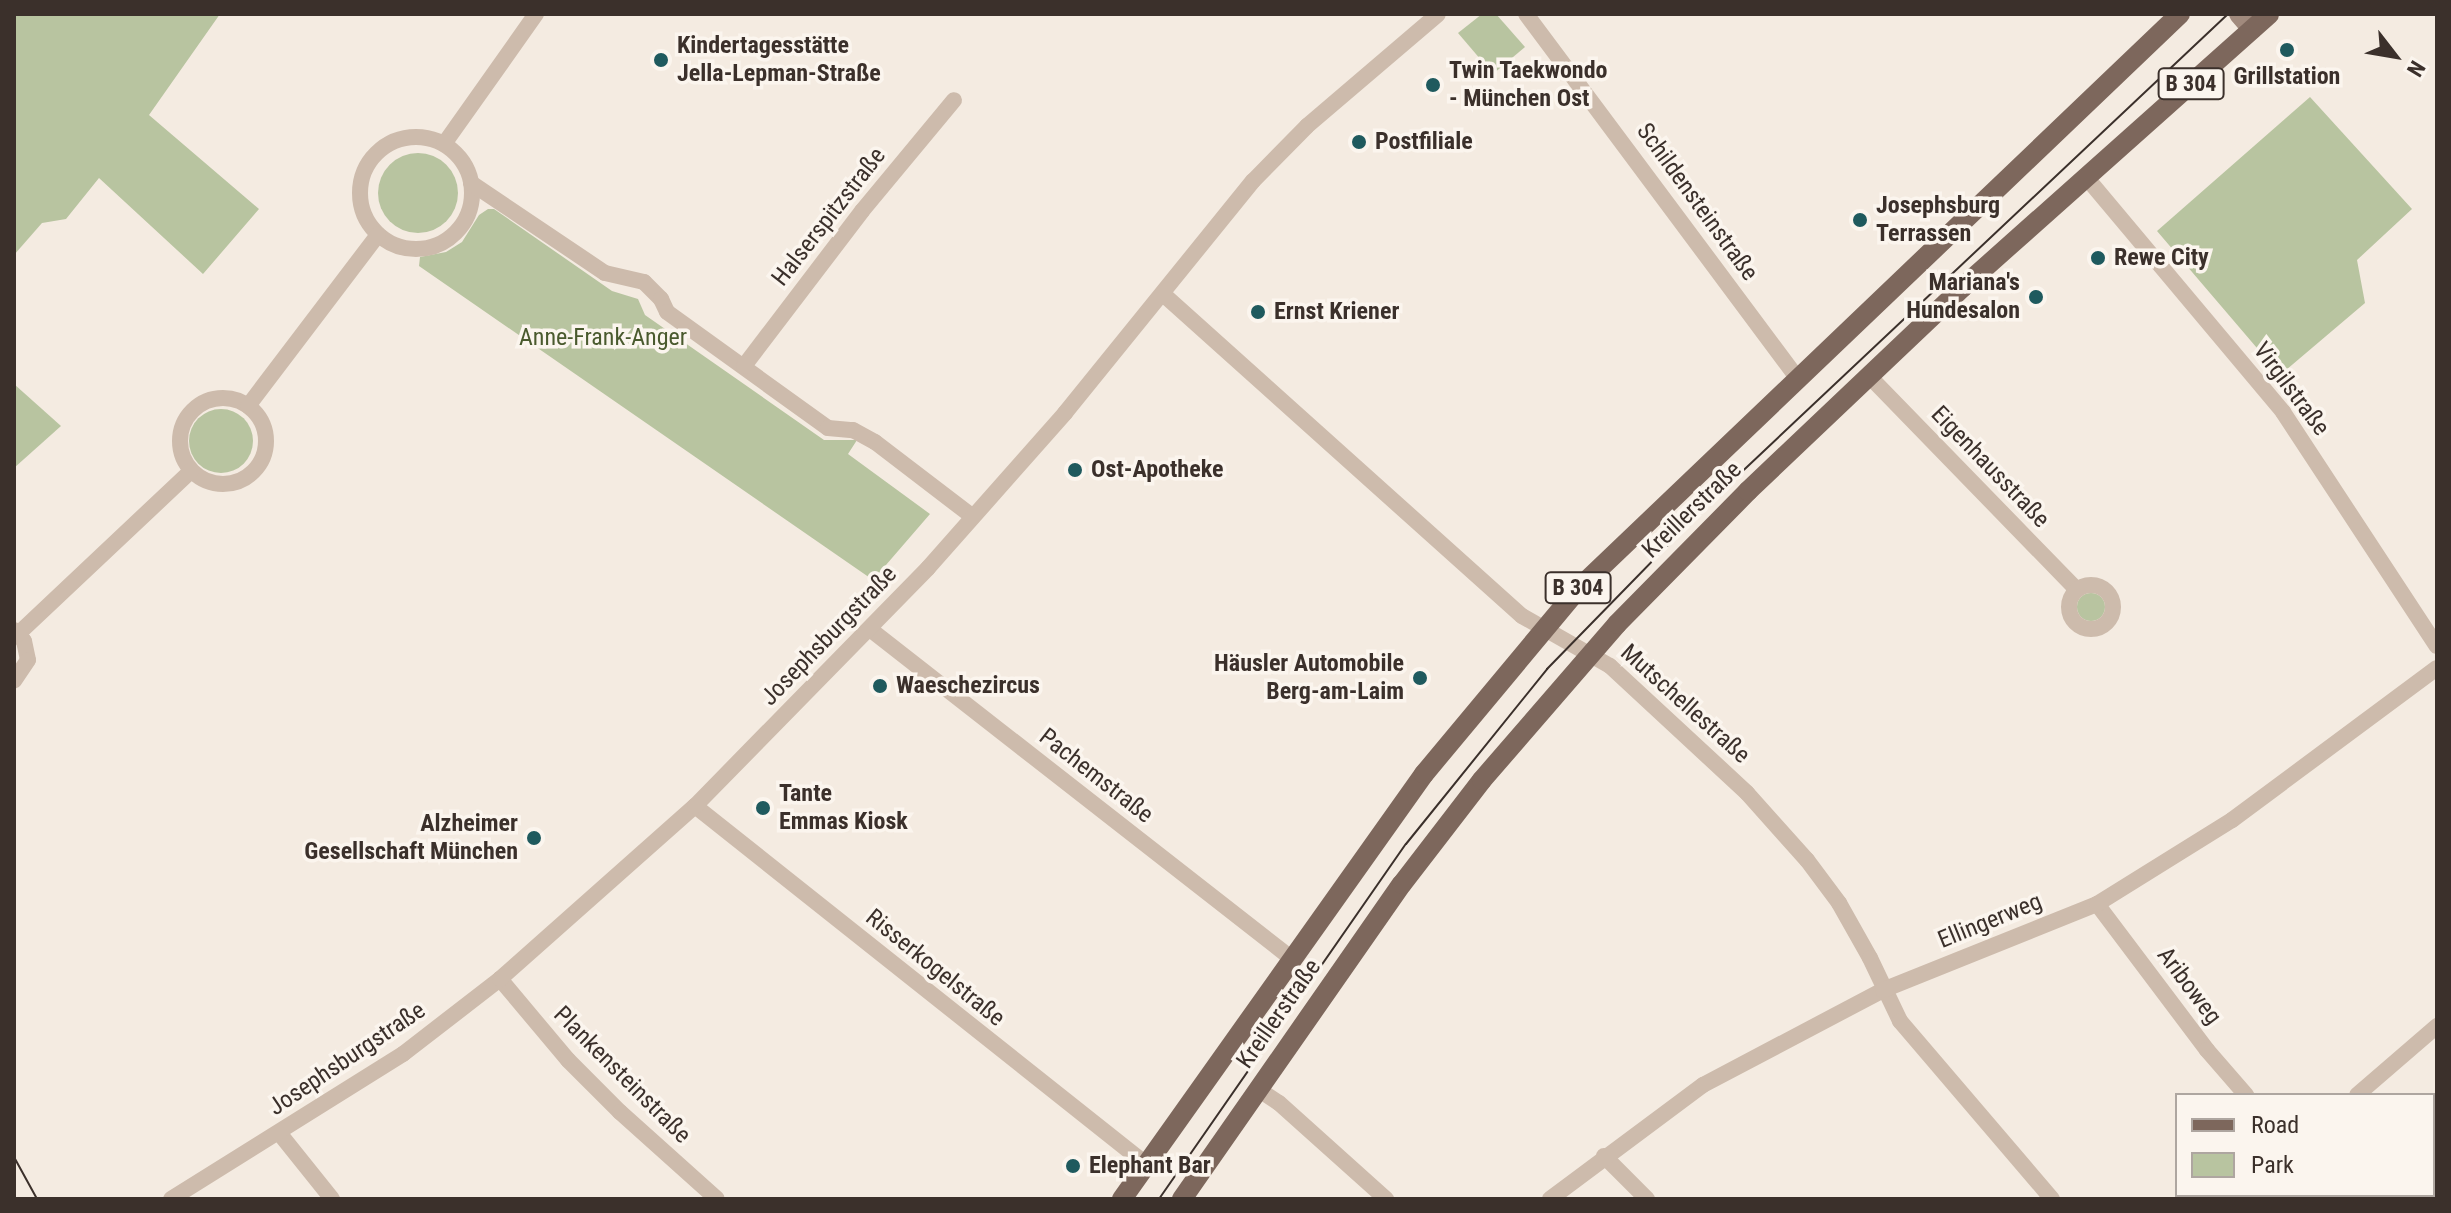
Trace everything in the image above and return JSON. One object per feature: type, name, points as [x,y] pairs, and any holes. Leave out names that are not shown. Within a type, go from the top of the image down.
[{"type":"main road","name":"Kreillerstraße","points":[[1122,1199],[1424,774],[1579,588],[1673,494],[1799,380],[2180,14]]},
{"type":"main road","name":"Kreillerstraße","points":[[1182,1199],[1402,884],[1482,780],[1589,654],[1665,572],[1869,376],[2086,177],[2246,21],[2269,14]]},
{"type":"street","points":[[444,144],[536,14]]},
{"type":"street","name":"Josephsburgstraße","points":[[171,1199],[280,1134],[399,1057],[500,979],[695,806],[871,630],[973,517],[1163,294],[1253,181],[1296,137],[1438,14]]},
{"type":"street","name":"Schildensteinstraße","points":[[1526,14],[1799,380]]},
{"type":"street","name":"Halserspitzstraße","points":[[744,366],[862,211],[954,100]]},
{"type":"street","points":[[427,138],[444,144],[465,167],[471,183],[471,203],[465,221],[452,236],[436,246],[416,249],[397,246],[378,235],[361,204],[360,186],[373,158],[398,140],[427,138]]},
{"type":"street","name":"Virgilstraße","points":[[2086,177],[2283,412],[2437,646]]},
{"type":"street","points":[[471,183],[605,273],[644,282],[661,299],[667,312],[828,428],[853,430],[875,442],[973,517]]},
{"type":"street","points":[[248,406],[378,235]]},
{"type":"street","name":"Mutschellestraße","points":[[1163,294],[1522,616],[1610,666],[1747,793],[1807,860],[1839,903],[1900,1021],[2052,1199]]},
{"type":"street","name":"Eigenhausstraße","points":[[1869,376],[2077,590]]},
{"type":"street","points":[[222,398],[248,406],[265,430],[266,444],[255,470],[230,485],[202,480],[191,471],[180,445],[186,418],[196,407],[222,398]]},
{"type":"street","points":[[14,681],[28,660],[24,641],[16,632],[191,471]]},
{"type":"street","name":"Pachemstraße","points":[[871,630],[1291,958]]},
{"type":"street","name":"Ellingerweg","points":[[1550,1199],[1703,1085],[1883,990],[2097,904],[2232,820],[2437,668]]},
{"type":"street","name":"Risserkogelstraße","points":[[695,806],[1147,1165]]},
{"type":"street","name":"Ariboweg","points":[[2097,904],[2244,1093]]},
{"type":"street","name":"Plankensteinstraße","points":[[500,979],[568,1060],[620,1112],[717,1199]]},
{"type":"street","points":[[2359,1093],[2437,1026]]},
{"type":"street","points":[[1258,1089],[1279,1103],[1386,1199]]},
{"type":"street","points":[[280,1134],[332,1199]]},
{"type":"street","points":[[1604,1156],[1647,1199]]},
{"type":"green space","points":[[14,14],[220,14],[149,115],[259,209],[203,274],[99,178],[66,219],[42,223],[14,255]]},
{"type":"green space","points":[[1482,14],[1496,14],[1525,47],[1493,74],[1458,33]]},
{"type":"green space","points":[[2310,97],[2412,209],[2357,260],[2365,303],[2280,375],[2157,231]]},
{"type":"green space","points":[[410,153],[426,153],[447,164],[458,185],[458,201],[447,222],[426,233],[410,233],[396,227],[384,215],[378,201],[378,185],[384,171],[396,159]]},
{"type":"green space","name":"Anne-Frank-Anger","points":[[494,209],[612,291],[638,299],[645,315],[824,440],[857,440],[848,454],[930,514],[873,580],[419,266],[420,257],[446,252],[462,242],[479,215]]},
{"type":"green space","points":[[14,384],[61,426],[14,468]]},
{"type":"green space","points":[[221,409],[233,411],[244,418],[251,429],[251,453],[244,464],[233,471],[221,473],[209,471],[198,464],[191,453],[189,441],[191,429],[198,418],[209,411]]},
{"type":"green space","points":[[2091,593],[2101,597],[2105,607],[2101,617],[2091,621],[2081,617],[2077,607],[2081,597]]},
{"type":"tram line","points":[[1159,1199],[1406,844],[1547,669],[1714,498],[2228,14]]},
{"type":"tram line","points":[[14,1157],[37,1199]]},
{"type":"place","name":"Grillstation","points":[[2287,50]]},
{"type":"place","name":"Kindertagesstätte Jella-Lepman-Straße","points":[[661,60]]},
{"type":"place","name":"Twin Taekwondo - München Ost","points":[[1433,85]]},
{"type":"place","name":"Postfiliale","points":[[1359,142]]},
{"type":"place","name":"Josephsburg Terrassen","points":[[1860,220]]},
{"type":"place","name":"Rewe City","points":[[2098,258]]},
{"type":"place","name":"Mariana's Hundesalon","points":[[2036,297]]},
{"type":"place","name":"Ernst Kriener","points":[[1258,312]]},
{"type":"place","name":"Ost-Apotheke","points":[[1075,470]]},
{"type":"place","name":"Häusler Automobile Berg-am-Laim","points":[[1420,678]]},
{"type":"place","name":"Waeschezircus","points":[[880,686]]},
{"type":"place","name":"Tante Emmas Kiosk","points":[[763,808]]},
{"type":"place","name":"Alzheimer Gesellschaft München","points":[[534,838]]},
{"type":"place","name":"Elephant Bar","points":[[1073,1166]]}]
